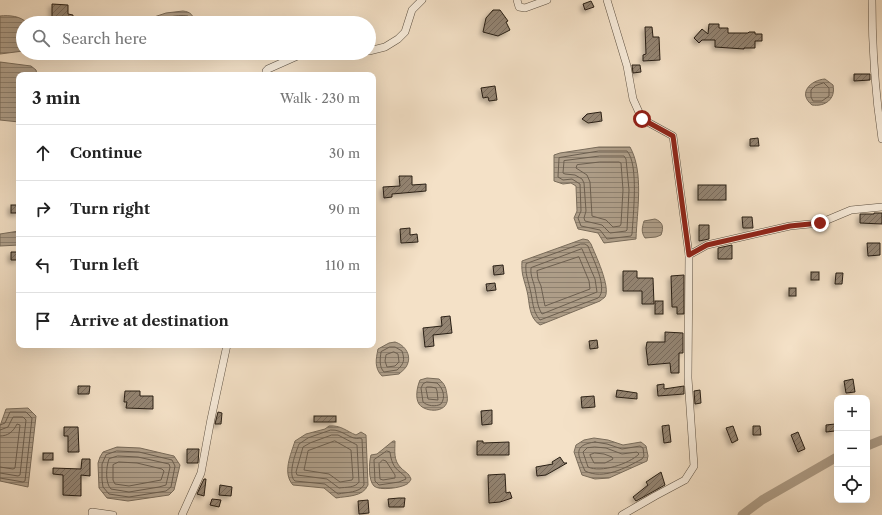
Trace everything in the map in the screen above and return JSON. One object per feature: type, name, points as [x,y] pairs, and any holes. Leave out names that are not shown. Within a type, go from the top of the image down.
[{"type":"street","points":[[376,49],[386,47],[405,32],[412,10],[422,0]]},
{"type":"street","points":[[517,0],[519,7],[525,8],[547,0]]},
{"type":"street","points":[[607,0],[627,66],[633,99],[642,119],[673,136],[689,255],[688,378],[694,466],[685,480],[622,515]]},
{"type":"street","points":[[872,0],[872,53],[875,91],[882,139]]},
{"type":"street","points":[[266,72],[268,69],[288,60]]},
{"type":"street","points":[[689,255],[707,245],[790,226],[820,223],[851,210],[882,207]]},
{"type":"street","points":[[182,515],[201,473],[226,348]]},
{"type":"street","points":[[92,515],[92,512],[113,515]]},
{"type":"water","points":[[183,11],[188,12],[192,16],[157,16],[166,13]]},
{"type":"water","points":[[0,16],[15,16],[16,52],[0,54]]},
{"type":"water","points":[[0,62],[31,66],[36,72],[16,72],[16,122],[0,120]]},
{"type":"water","points":[[825,79],[833,85],[833,94],[831,98],[821,105],[812,105],[806,96],[808,88],[815,82]]},
{"type":"water","points":[[599,147],[630,147],[637,168],[639,192],[636,239],[604,243],[598,233],[578,229],[574,218],[577,211],[576,186],[571,183],[563,184],[554,181],[554,155]]},
{"type":"water","points":[[655,219],[662,225],[661,235],[645,238],[642,230],[644,221]]},
{"type":"water","points":[[16,231],[16,245],[0,246],[0,234]]},
{"type":"water","points":[[583,239],[588,240],[591,244],[599,263],[606,286],[605,297],[600,301],[540,325],[531,314],[522,273],[522,261]]},
{"type":"water","points":[[389,343],[399,343],[405,348],[409,359],[408,363],[399,374],[382,376],[377,367],[376,360],[378,349]]},
{"type":"water","points":[[427,378],[439,379],[445,386],[447,401],[445,406],[441,409],[426,409],[418,402],[417,392],[420,380]]},
{"type":"water","points":[[28,408],[36,416],[28,487],[0,481],[0,426],[6,409]]},
{"type":"water","points":[[329,426],[340,427],[356,435],[361,432],[366,435],[368,485],[366,489],[359,494],[336,498],[324,488],[293,485],[290,480],[288,475],[288,463],[295,441],[306,434],[325,429]]},
{"type":"water","points":[[594,438],[608,440],[623,445],[641,442],[646,446],[648,456],[647,461],[609,478],[595,479],[582,475],[574,452],[576,445],[584,440]]},
{"type":"water","points":[[395,441],[395,455],[398,465],[409,475],[411,480],[407,484],[400,487],[385,489],[377,488],[372,483],[370,475],[369,466],[371,455],[377,454]]},
{"type":"water","points":[[117,447],[140,448],[174,456],[180,465],[174,490],[169,495],[128,501],[107,498],[99,488],[98,463],[103,452]]},
{"type":"building","points":[[591,1],[594,7],[585,10],[583,4]]},
{"type":"building","points":[[52,4],[68,5],[68,14],[73,15],[73,16],[52,16]]},
{"type":"building","points":[[493,10],[500,10],[508,21],[506,22],[510,30],[498,36],[483,32],[486,18]]},
{"type":"building","points":[[709,24],[719,24],[719,28],[728,28],[728,33],[755,32],[755,34],[762,34],[762,41],[755,41],[755,48],[744,49],[715,47],[715,40],[702,40],[699,43],[694,38],[702,29],[708,34]]},
{"type":"building","points":[[645,27],[652,27],[653,37],[659,37],[660,60],[643,61],[643,55],[646,54]]},
{"type":"building","points":[[632,65],[640,65],[641,72],[633,73]]},
{"type":"building","points":[[854,74],[870,74],[870,80],[854,81]]},
{"type":"building","points":[[495,86],[497,100],[489,101],[488,97],[483,98],[481,88]]},
{"type":"building","points":[[601,112],[602,121],[588,123],[582,119],[587,114]]},
{"type":"building","points":[[758,138],[759,146],[750,146],[750,139]]},
{"type":"building","points":[[399,176],[412,176],[412,185],[426,184],[426,191],[392,194],[392,197],[384,198],[383,187],[400,186]]},
{"type":"building","points":[[698,185],[726,185],[726,200],[698,200]]},
{"type":"building","points":[[11,205],[16,205],[16,213],[11,213]]},
{"type":"building","points":[[882,213],[882,224],[860,223],[860,214]]},
{"type":"building","points":[[742,217],[752,217],[753,228],[743,228]]},
{"type":"building","points":[[699,225],[709,225],[709,239],[699,241]]},
{"type":"building","points":[[410,228],[410,235],[417,234],[418,242],[401,243],[400,229]]},
{"type":"building","points":[[867,243],[880,243],[880,255],[868,256]]},
{"type":"building","points":[[732,245],[732,259],[718,259],[718,248]]},
{"type":"building","points":[[11,252],[16,252],[16,260],[11,260]]},
{"type":"building","points":[[503,265],[504,274],[494,275],[493,266]]},
{"type":"building","points":[[623,271],[637,271],[637,278],[653,278],[654,304],[642,304],[642,291],[623,291]]},
{"type":"building","points":[[811,272],[819,272],[819,280],[811,280]]},
{"type":"building","points":[[836,273],[843,273],[842,284],[835,284]]},
{"type":"building","points":[[684,275],[684,314],[677,314],[677,307],[672,307],[671,276]]},
{"type":"building","points":[[495,283],[496,290],[487,291],[486,284]]},
{"type":"building","points":[[789,288],[796,288],[796,296],[789,296]]},
{"type":"building","points":[[655,301],[663,301],[663,314],[655,314]]},
{"type":"building","points":[[450,316],[452,333],[433,335],[434,346],[425,347],[423,328],[442,326],[441,317]]},
{"type":"building","points":[[665,332],[683,333],[683,353],[679,353],[679,373],[671,373],[670,363],[648,365],[646,348],[647,342],[665,342]]},
{"type":"building","points":[[597,340],[598,348],[590,349],[589,341]]},
{"type":"building","points":[[853,379],[855,392],[846,393],[844,381]]},
{"type":"building","points":[[664,384],[664,389],[684,386],[684,394],[658,396],[657,385]]},
{"type":"building","points":[[78,386],[90,386],[89,394],[78,394]]},
{"type":"building","points":[[617,390],[637,393],[637,399],[616,397]]},
{"type":"building","points":[[700,390],[701,403],[695,404],[694,391]]},
{"type":"building","points":[[125,391],[140,391],[140,396],[153,396],[153,409],[126,408],[127,402],[124,402]]},
{"type":"building","points":[[594,396],[595,407],[582,408],[581,397]]},
{"type":"building","points":[[492,410],[492,424],[482,425],[481,411]]},
{"type":"building","points":[[218,412],[222,413],[221,424],[215,424]]},
{"type":"building","points":[[314,416],[336,416],[336,422],[314,422]]},
{"type":"building","points":[[834,424],[834,431],[826,432],[826,425]]},
{"type":"building","points":[[669,425],[671,442],[664,443],[662,426]]},
{"type":"building","points":[[733,426],[738,440],[732,443],[726,428]]},
{"type":"building","points":[[753,426],[760,426],[761,435],[753,435]]},
{"type":"building","points":[[64,427],[78,427],[79,452],[68,452],[68,436],[64,436]]},
{"type":"building","points":[[798,432],[805,449],[798,452],[791,435]]},
{"type":"building","points":[[477,441],[483,441],[483,443],[509,442],[509,455],[477,455]]},
{"type":"building","points":[[187,449],[199,449],[198,463],[187,463]]},
{"type":"building","points":[[43,453],[53,453],[53,460],[43,460]]},
{"type":"building","points":[[560,457],[564,463],[567,463],[546,475],[537,476],[536,467],[553,464],[552,462]]},
{"type":"building","points":[[82,459],[90,459],[90,476],[81,475],[81,496],[63,495],[63,475],[53,474],[53,468],[81,469]]},
{"type":"building","points":[[661,472],[665,485],[636,501],[633,497],[648,485],[646,482]]},
{"type":"building","points":[[505,474],[506,493],[510,492],[512,498],[500,502],[489,503],[488,475]]},
{"type":"building","points":[[204,479],[206,479],[204,496],[197,494]]},
{"type":"building","points":[[220,485],[232,487],[231,496],[219,495]]},
{"type":"building","points":[[405,498],[404,507],[389,507],[388,499]]},
{"type":"building","points":[[212,499],[221,500],[219,507],[210,505]]},
{"type":"building","points":[[368,500],[369,513],[359,514],[358,501]]},
{"type":"waterway","points":[[870,445],[882,440]]},
{"type":"waterway","points":[[742,515],[762,500],[834,459]]},
{"type":"route","points":[[642,119],[673,136],[689,255],[707,245],[790,226],[820,223]]}]
